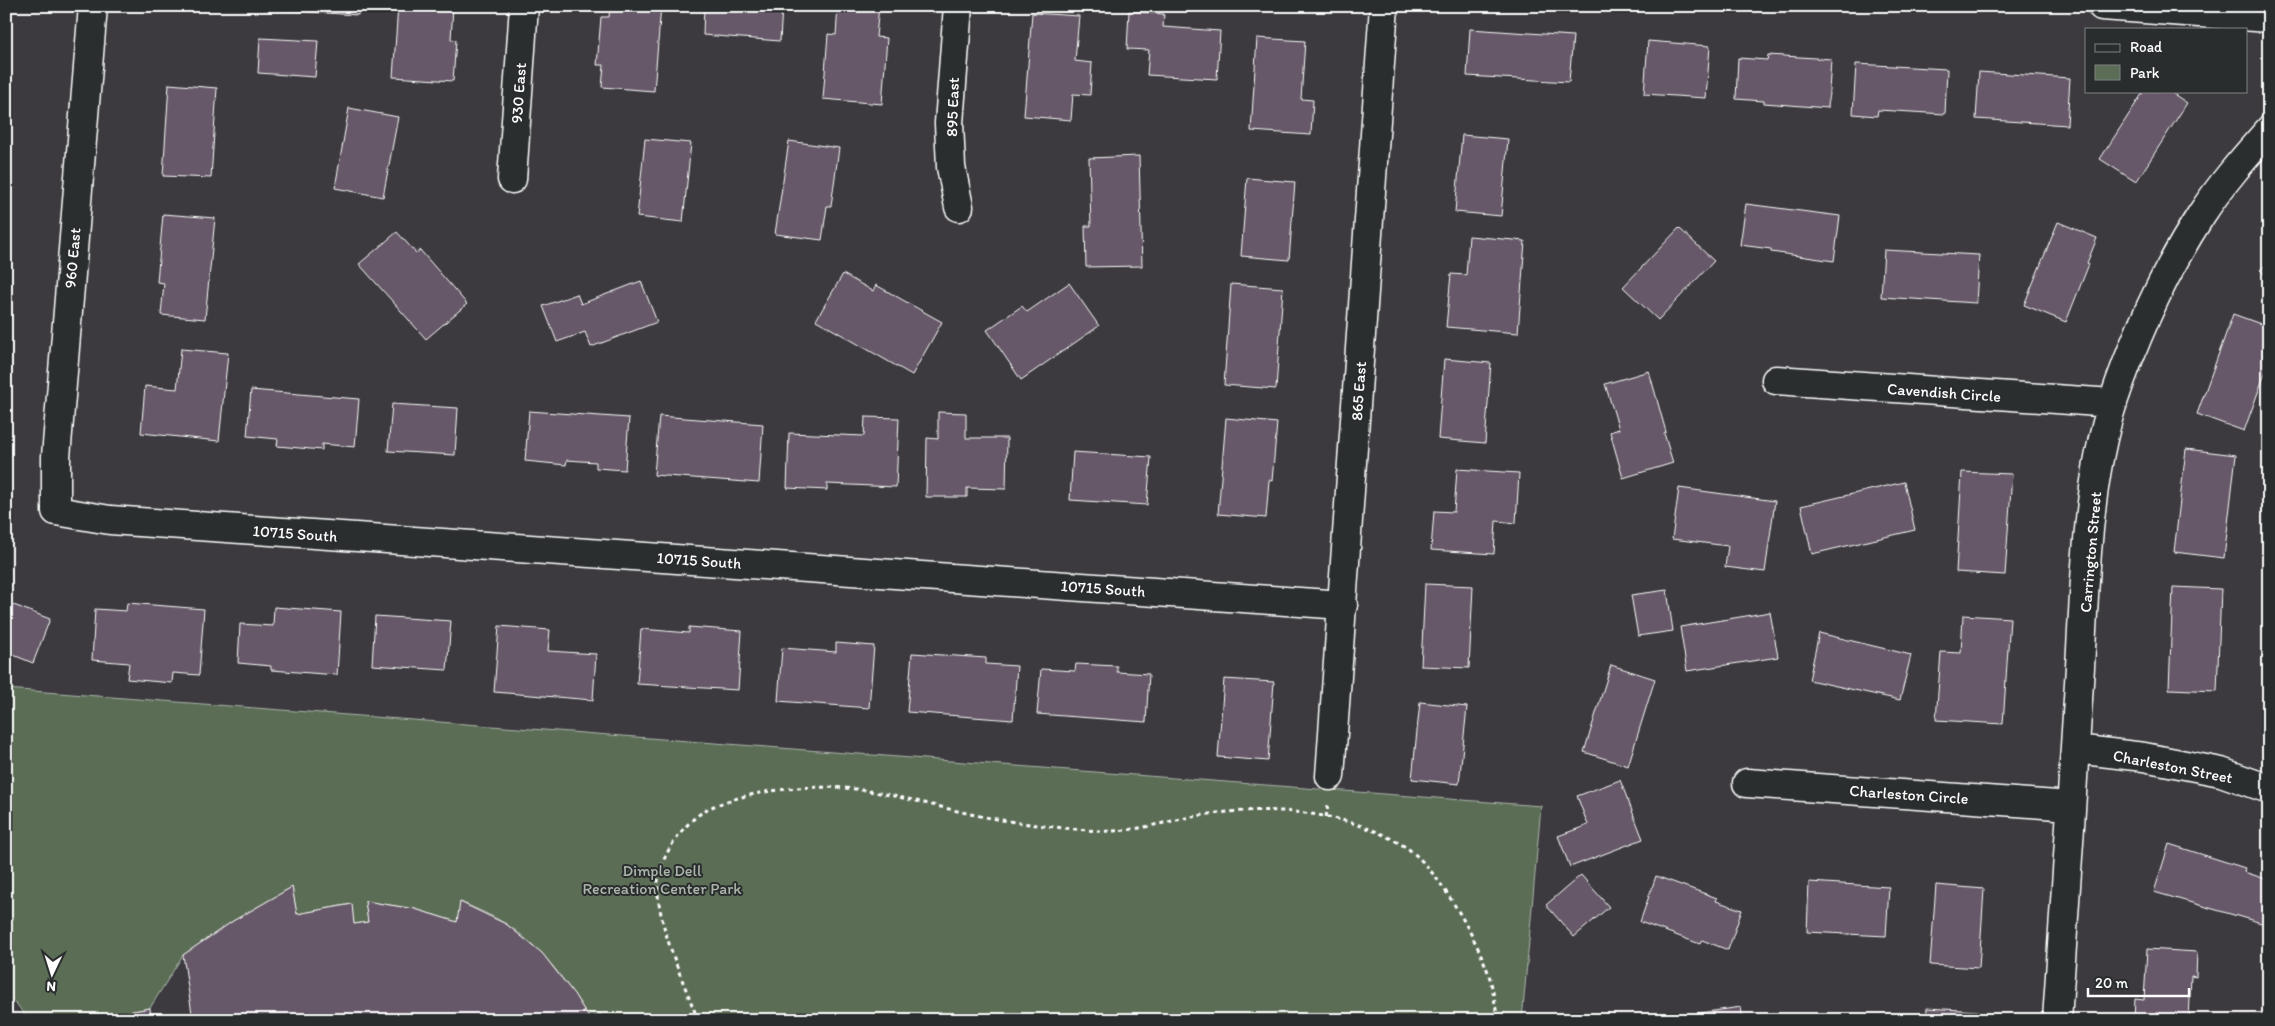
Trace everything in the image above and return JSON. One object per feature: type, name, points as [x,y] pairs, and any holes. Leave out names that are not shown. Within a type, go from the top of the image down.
[{"type":"street","name":"960 East","points":[[56,511],[56,457],[94,6]]},
{"type":"street","name":"930 East","points":[[512,179],[524,6]]},
{"type":"street","name":"895 East","points":[[958,6],[949,124],[951,167],[959,207]]},
{"type":"street","name":"865 East","points":[[1330,776],[1384,6]]},
{"type":"street","points":[[2102,6],[2269,18]]},
{"type":"street","name":"Carrington Street","points":[[2056,1020],[2091,519],[2099,462],[2113,403],[2138,336],[2167,272],[2202,214],[2242,161],[2269,130]]},
{"type":"street","name":"Cavendish Circle","points":[[1776,380],[2113,403]]},
{"type":"street","name":"10715 South","points":[[56,511],[110,520],[1343,605]]},
{"type":"street","name":"Charleston Street","points":[[2075,749],[2144,757],[2221,772],[2269,789]]},
{"type":"street","name":"Charleston Circle","points":[[1748,783],[2072,806]]},
{"type":"path","points":[[698,1020],[661,913],[658,882],[664,859],[684,828],[712,806],[764,792],[818,788],[859,790],[981,816],[1043,826],[1105,831],[1156,825],[1204,815],[1272,810],[1326,817],[1378,832],[1407,848],[1431,873],[1469,930],[1489,975],[1498,1020]]},
{"type":"path","points":[[6,1016],[8,1020]]},
{"type":"green space","name":"Dimple Dell Recreation Center Park","points":[[6,689],[1541,806],[1522,1020],[602,1020],[601,1015],[589,1018],[553,966],[531,943],[506,924],[461,902],[457,922],[415,909],[365,901],[368,922],[354,924],[351,904],[297,914],[292,887],[233,921],[183,955],[150,1008],[83,1020],[28,1020],[16,1003],[6,997]]},
{"type":"building","points":[[262,6],[359,6],[358,15],[262,9]]},
{"type":"building","points":[[398,6],[453,7],[451,39],[456,40],[453,81],[393,77]]},
{"type":"building","points":[[610,6],[661,6],[654,91],[602,87],[604,65],[597,65],[601,17],[609,17]]},
{"type":"building","points":[[704,6],[782,6],[780,41],[703,35]]},
{"type":"building","points":[[838,6],[879,6],[876,37],[887,38],[882,104],[823,99],[828,34],[836,35]]},
{"type":"building","points":[[1129,11],[1164,14],[1163,27],[1220,31],[1217,79],[1147,75],[1149,50],[1127,49]]},
{"type":"building","points":[[1032,13],[1079,16],[1075,61],[1092,63],[1090,95],[1073,94],[1071,120],[1024,116]]},
{"type":"building","points":[[1470,29],[1573,36],[1569,82],[1467,76]]},
{"type":"building","points":[[260,38],[318,41],[315,77],[258,73]]},
{"type":"building","points":[[1257,38],[1305,41],[1301,99],[1313,100],[1311,135],[1251,131]]},
{"type":"building","points":[[1648,41],[1710,46],[1706,98],[1644,94]]},
{"type":"building","points":[[1768,55],[1831,59],[1828,108],[1736,99],[1738,58],[1767,60]]},
{"type":"building","points":[[1856,64],[1947,69],[1945,114],[1878,110],[1877,116],[1853,114]]},
{"type":"building","points":[[1979,72],[2070,78],[2067,125],[1976,119]]},
{"type":"building","points":[[169,84],[217,88],[211,178],[163,176]]},
{"type":"building","points":[[2143,92],[2170,92],[2187,103],[2136,182],[2100,159]]},
{"type":"building","points":[[349,108],[398,117],[383,197],[335,188]]},
{"type":"building","points":[[1462,135],[1508,139],[1501,216],[1455,212]]},
{"type":"building","points":[[645,139],[691,143],[683,222],[637,217]]},
{"type":"building","points":[[789,141],[839,148],[831,206],[827,206],[822,240],[775,234]]},
{"type":"building","points":[[1139,156],[1142,266],[1086,267],[1085,226],[1091,226],[1089,158]]},
{"type":"building","points":[[1247,178],[1295,182],[1289,260],[1241,256]]},
{"type":"building","points":[[1746,204],[1840,216],[1834,261],[1771,252],[1771,249],[1740,245]]},
{"type":"building","points":[[163,214],[215,218],[205,319],[161,315],[164,283],[157,282]]},
{"type":"building","points":[[2058,222],[2097,238],[2066,322],[2024,305]]},
{"type":"building","points":[[1679,228],[1714,261],[1658,320],[1623,287]]},
{"type":"building","points":[[397,232],[416,253],[420,250],[467,304],[426,339],[359,264]]},
{"type":"building","points":[[1469,236],[1525,241],[1518,333],[1446,327],[1451,274],[1466,275]]},
{"type":"building","points":[[1884,250],[1979,255],[1976,303],[1881,297]]},
{"type":"building","points":[[2269,261],[2269,278],[2260,270]]},
{"type":"building","points":[[843,274],[873,291],[876,285],[942,322],[912,375],[816,320]]},
{"type":"building","points":[[641,281],[657,322],[591,347],[585,332],[557,342],[543,306],[577,294],[581,304]]},
{"type":"building","points":[[1069,283],[1099,326],[1021,380],[987,330],[1022,306],[1027,312]]},
{"type":"building","points":[[1231,284],[1283,288],[1276,389],[1224,385]]},
{"type":"building","points":[[2233,314],[2269,327],[2269,362],[2244,431],[2197,414]]},
{"type":"building","points":[[181,349],[228,353],[219,441],[141,433],[145,386],[177,389]]},
{"type":"building","points":[[1444,359],[1491,363],[1485,443],[1438,439]]},
{"type":"building","points":[[1649,371],[1673,463],[1623,478],[1610,432],[1619,429],[1605,384]]},
{"type":"building","points":[[251,390],[359,399],[355,447],[322,444],[322,450],[277,446],[278,439],[247,436]]},
{"type":"building","points":[[392,404],[458,408],[455,455],[388,451]]},
{"type":"building","points":[[529,411],[629,418],[625,470],[596,468],[596,462],[567,460],[566,465],[525,461]]},
{"type":"building","points":[[938,412],[966,413],[966,438],[1007,438],[1006,489],[967,488],[967,497],[926,497],[927,438],[938,439]]},
{"type":"building","points":[[659,416],[763,424],[759,483],[654,475]]},
{"type":"building","points":[[865,417],[899,418],[896,487],[827,484],[827,490],[787,488],[789,433],[864,436]]},
{"type":"building","points":[[1226,418],[1277,423],[1272,481],[1269,480],[1266,518],[1218,514]]},
{"type":"building","points":[[2186,449],[2236,455],[2224,558],[2174,552]]},
{"type":"building","points":[[1073,452],[1151,457],[1147,505],[1070,500]]},
{"type":"building","points":[[1457,469],[1519,473],[1516,523],[1496,521],[1494,554],[1431,550],[1434,511],[1454,512]]},
{"type":"building","points":[[1962,472],[2012,474],[2005,575],[1956,572]]},
{"type":"building","points":[[1904,482],[1915,530],[1812,554],[1801,506]]},
{"type":"building","points":[[1679,488],[1775,501],[1765,572],[1725,567],[1728,546],[1672,539]]},
{"type":"building","points":[[1425,584],[1473,586],[1469,668],[1421,666]]},
{"type":"building","points":[[2173,587],[2221,589],[2217,691],[2169,689]]},
{"type":"building","points":[[1667,590],[1673,631],[1638,636],[1631,595]]},
{"type":"building","points":[[6,602],[50,619],[33,663],[6,652]]},
{"type":"building","points":[[127,603],[204,609],[199,675],[173,673],[172,683],[127,679],[129,663],[92,660],[95,609],[126,611]]},
{"type":"building","points":[[274,607],[341,612],[337,675],[271,670],[271,666],[238,663],[240,624],[273,626]]},
{"type":"building","points":[[1770,612],[1778,657],[1687,671],[1680,627]]},
{"type":"building","points":[[1963,615],[2010,618],[2003,724],[1936,720],[1941,652],[1961,653]]},
{"type":"building","points":[[375,616],[451,621],[447,670],[372,665]]},
{"type":"building","points":[[499,626],[550,630],[548,651],[596,654],[593,700],[494,692]]},
{"type":"building","points":[[689,627],[742,631],[738,690],[637,684],[641,629],[689,633]]},
{"type":"building","points":[[1819,633],[1911,655],[1900,700],[1809,680]]},
{"type":"building","points":[[836,643],[874,646],[869,708],[778,701],[782,648],[836,652]]},
{"type":"building","points":[[912,653],[986,658],[986,664],[1017,666],[1013,720],[907,712]]},
{"type":"building","points":[[1076,664],[1117,666],[1117,672],[1149,674],[1146,722],[1037,714],[1041,669],[1075,671]]},
{"type":"building","points":[[1611,665],[1655,679],[1628,766],[1584,752]]},
{"type":"building","points":[[1224,679],[1274,682],[1268,761],[1218,757]]},
{"type":"building","points":[[1420,702],[1467,707],[1459,784],[1412,779]]},
{"type":"building","points":[[1620,780],[1643,839],[1570,867],[1558,836],[1588,825],[1577,796]]},
{"type":"building","points":[[2169,844],[2245,868],[2244,872],[2269,880],[2269,912],[2265,924],[2154,892]]},
{"type":"building","points":[[1581,875],[1609,907],[1574,937],[1546,905]]},
{"type":"building","points":[[1656,876],[1717,898],[1716,901],[1742,910],[1728,950],[1702,940],[1700,944],[1640,922]]},
{"type":"building","points":[[1809,882],[1889,887],[1886,936],[1807,932]]},
{"type":"building","points":[[1936,885],[1984,889],[1979,968],[1930,965]]},
{"type":"building","points":[[292,887],[297,914],[352,904],[354,924],[368,922],[365,901],[415,909],[457,922],[460,902],[506,924],[542,953],[574,994],[589,1018],[601,1015],[602,1020],[193,1020],[183,955],[233,921]]},
{"type":"building","points":[[2147,949],[2197,952],[2196,977],[2191,976],[2189,1020],[2134,1020],[2135,999],[2144,1000]]},
{"type":"building","points":[[1741,1007],[1743,1020],[1652,1020]]},
{"type":"building","points":[[150,1008],[151,1020],[83,1020]]},
{"type":"building","points":[[1927,1008],[1978,1011],[1977,1020],[1926,1020]]}]
